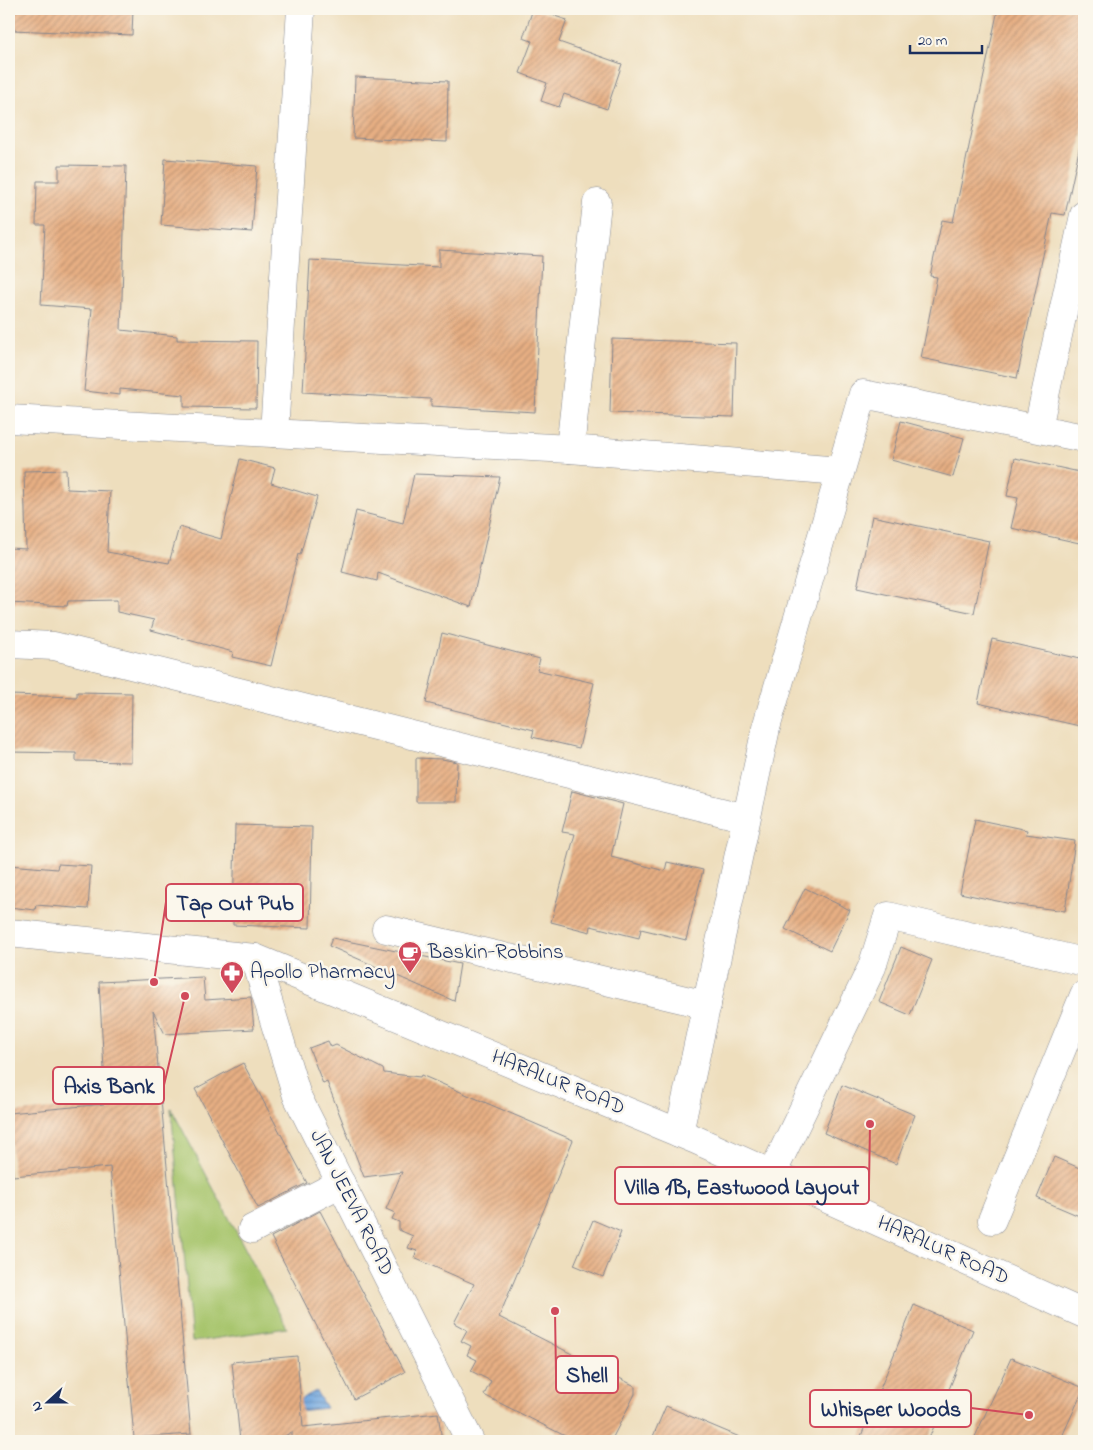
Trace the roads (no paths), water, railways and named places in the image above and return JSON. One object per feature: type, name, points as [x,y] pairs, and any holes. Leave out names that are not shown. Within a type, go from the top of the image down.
[{"type":"street","points":[[274,433],[300,9]]},
{"type":"street","points":[[570,448],[597,203]]},
{"type":"street","points":[[1038,428],[1084,215]]},
{"type":"street","points":[[679,1133],[766,728],[863,394],[1084,438]]},
{"type":"street","points":[[9,420],[570,448],[840,471]]},
{"type":"street","points":[[9,644],[54,646],[746,818]]},
{"type":"street","points":[[772,1174],[872,967],[888,916],[1084,962]]},
{"type":"street","points":[[386,929],[707,1005]]},
{"type":"street","name":"HARALUR ROAD","points":[[9,933],[255,958],[679,1133],[1084,1314]]},
{"type":"street","name":"JAN JEEVA ROAD","points":[[255,958],[297,1096],[471,1441]]},
{"type":"street","points":[[992,1220],[1084,995]]},
{"type":"street","points":[[252,1229],[341,1183]]},
{"type":"water","points":[[316,1391],[326,1408],[272,1414]]},
{"type":"place","name":"Baskin-Robbins","points":[[410,974]]},
{"type":"place","name":"Tap Out Pub","points":[[154,982]]},
{"type":"place","name":"Apollo Pharmacy","points":[[232,994]]},
{"type":"place","name":"Axis Bank","points":[[185,996]]},
{"type":"place","name":"Villa 1B, Eastwood Layout","points":[[870,1124]]},
{"type":"place","name":"Shell","points":[[555,1311]]},
{"type":"place","name":"Whisper Woods","points":[[1029,1415]]}]
